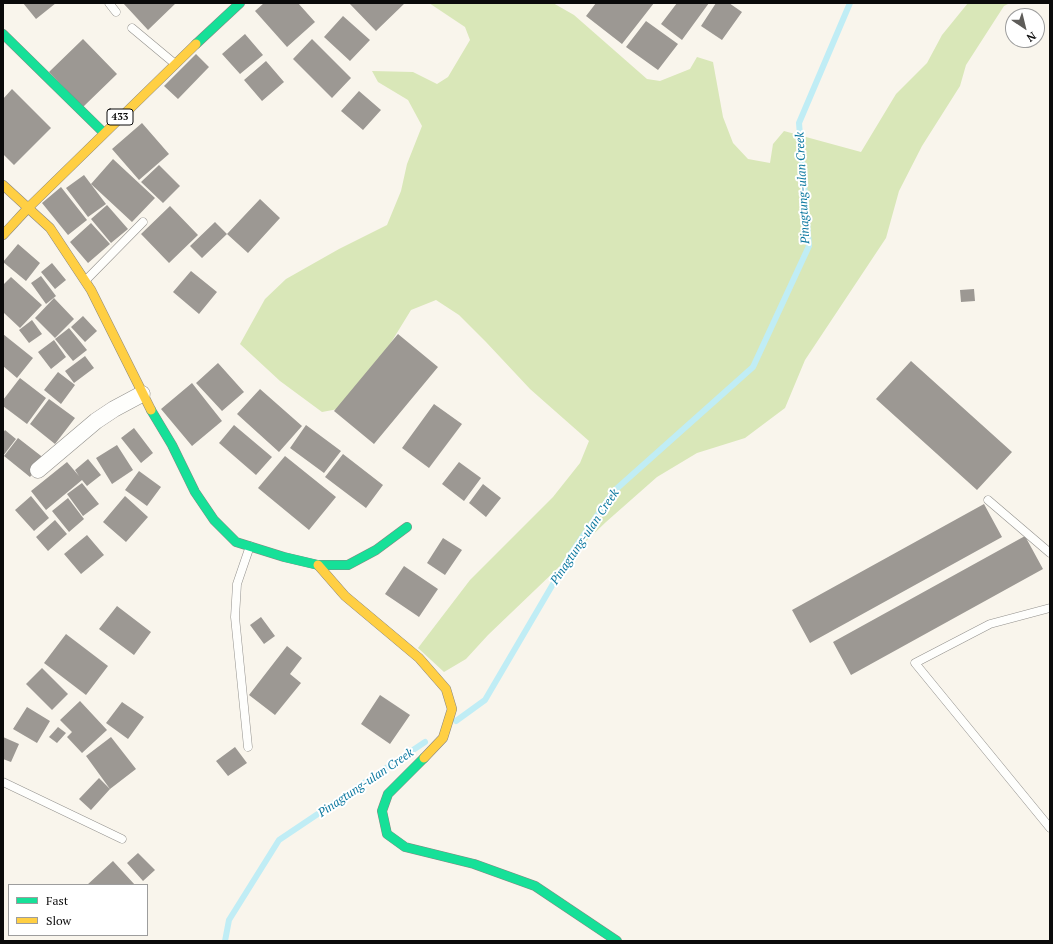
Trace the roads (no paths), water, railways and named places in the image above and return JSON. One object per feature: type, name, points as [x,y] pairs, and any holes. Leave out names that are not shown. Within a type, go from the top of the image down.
[{"type":"street","name":"433","points":[[3,235],[28,208],[104,133],[240,3]]},
{"type":"street","points":[[3,34],[104,133]]},
{"type":"street","points":[[3,185],[50,228],[85,280],[142,394],[172,445],[195,492],[214,520],[236,542],[284,557],[318,565],[348,565],[376,550],[407,527]]},
{"type":"street","points":[[38,470],[96,421],[114,409],[142,394]]},
{"type":"street","points":[[318,565],[345,596],[419,658],[446,689],[452,709],[442,738],[388,794],[382,811],[387,834],[405,847],[474,864],[535,886],[617,941]]},
{"type":"lane","points":[[109,3],[116,12]]},
{"type":"lane","points":[[132,28],[175,64]]},
{"type":"lane","points":[[85,280],[143,222]]},
{"type":"lane","points":[[988,500],[1050,553]]},
{"type":"lane","points":[[248,747],[235,617],[237,584],[250,546]]},
{"type":"lane","points":[[1050,608],[990,624],[915,662],[1050,828]]},
{"type":"lane","points":[[3,782],[122,839]]},
{"type":"waterway","name":"Pinagtung-ulan Creek","points":[[456,721],[485,700],[570,555],[614,491],[753,367],[809,246],[799,123],[850,3]]},
{"type":"waterway","name":"Pinagtung-ulan Creek","points":[[225,941],[229,920],[279,840],[425,742]]}]
